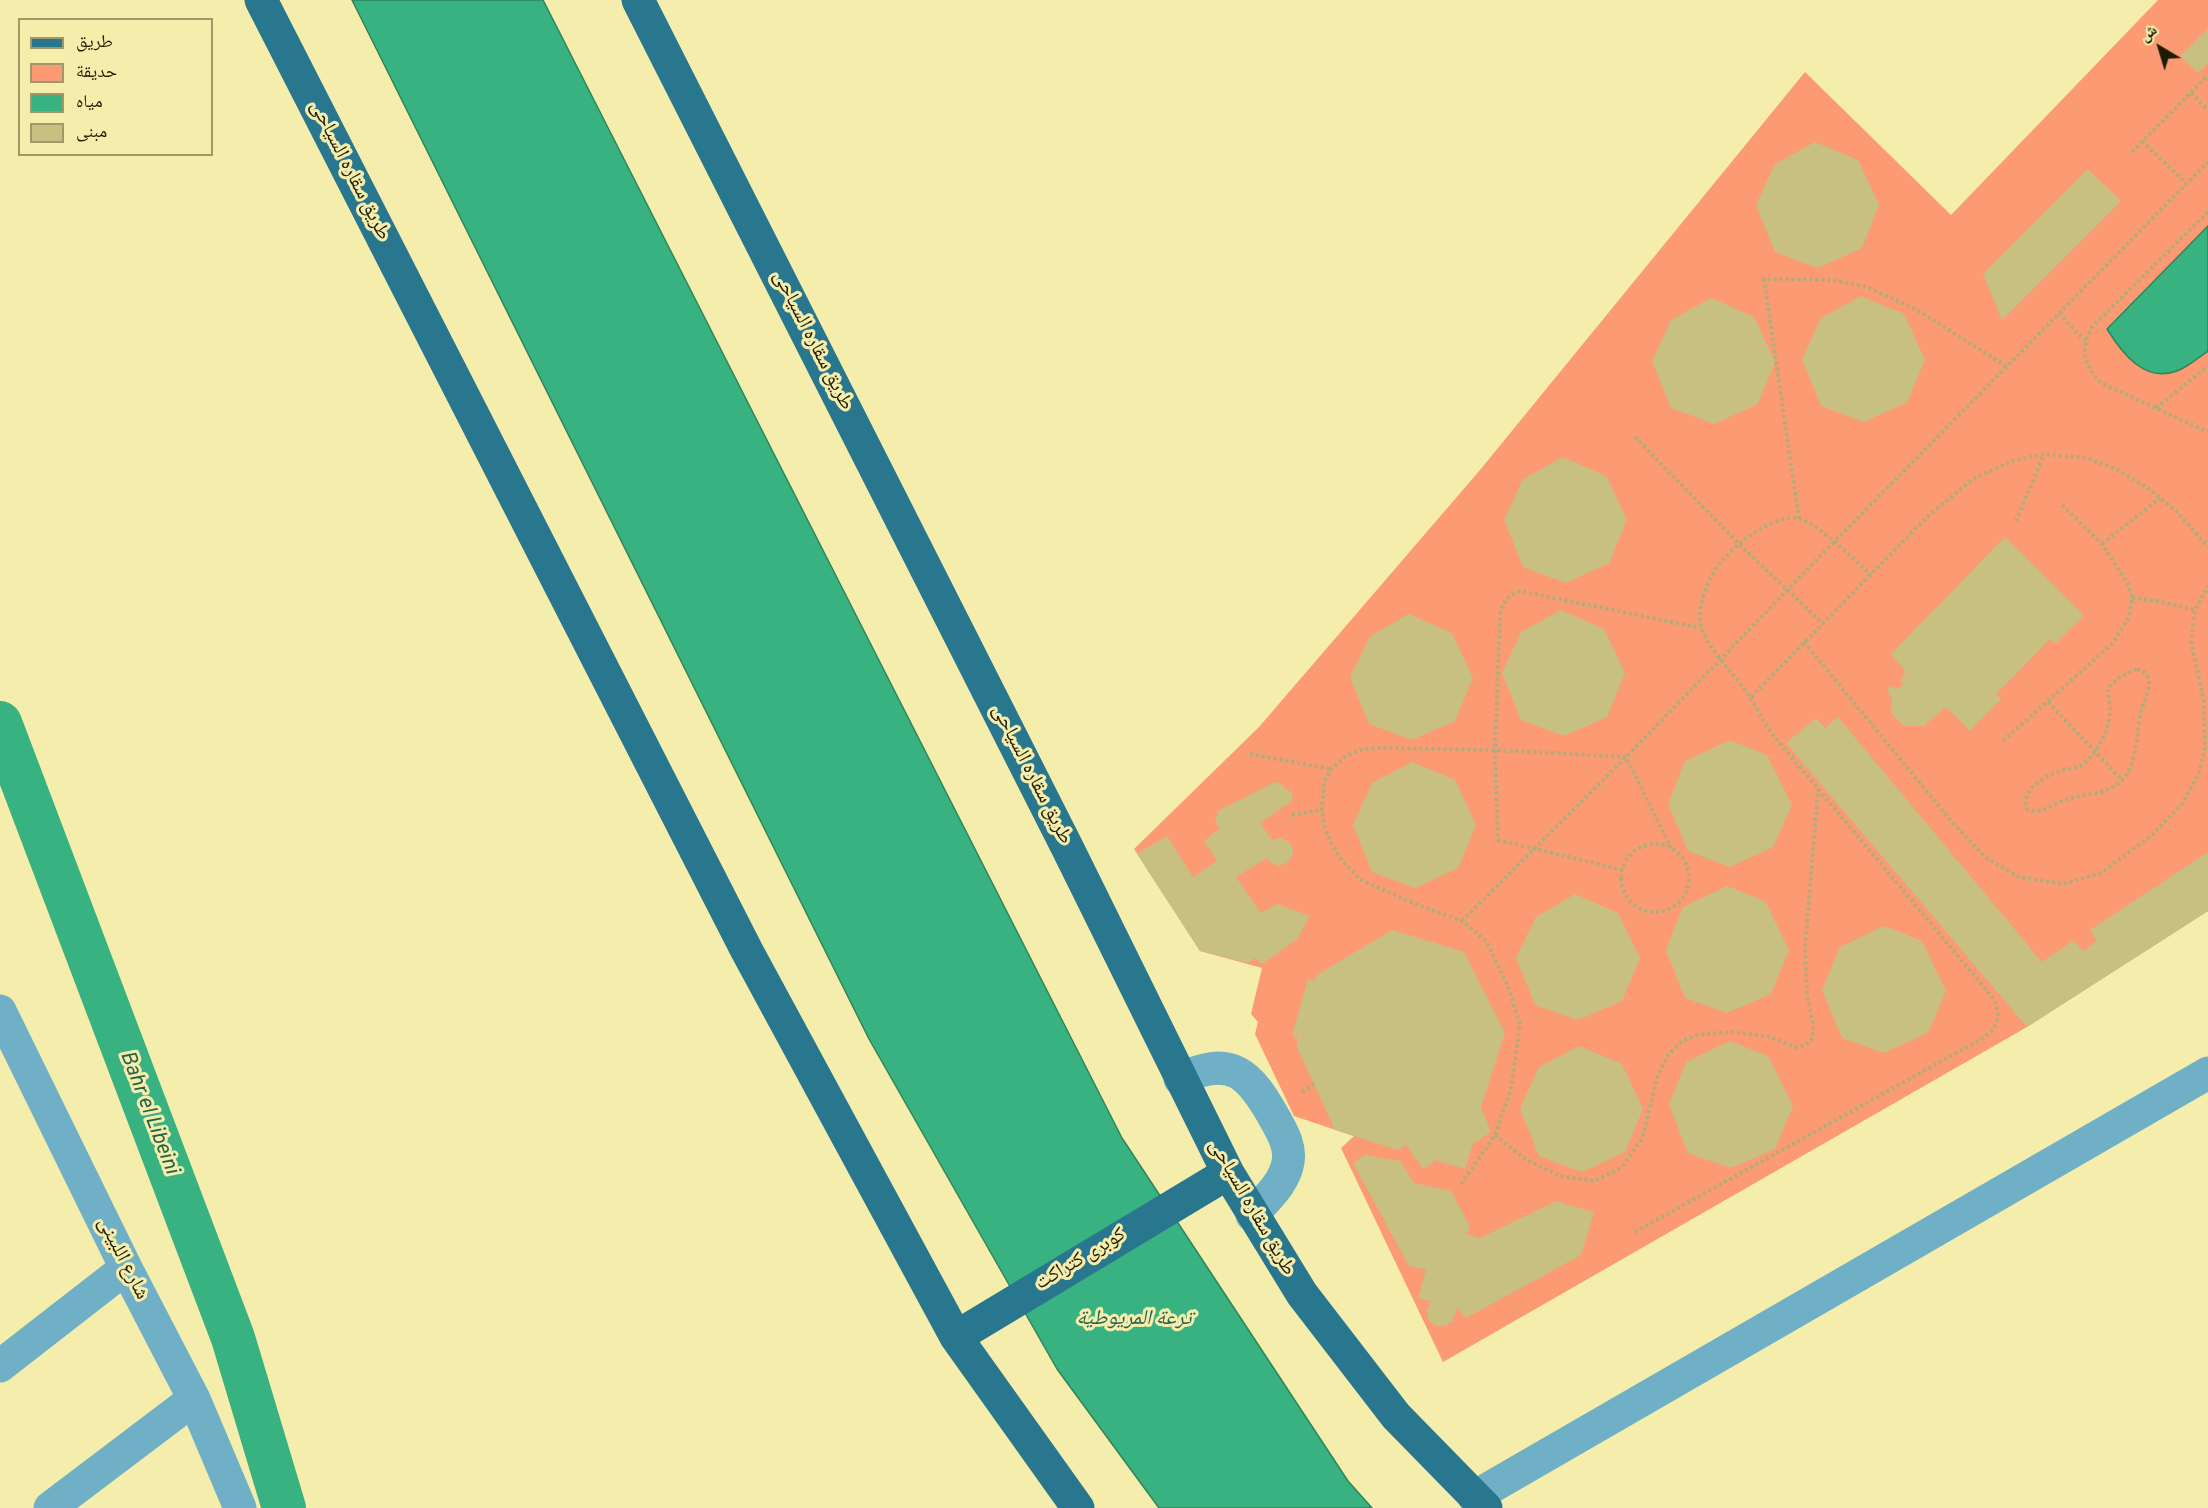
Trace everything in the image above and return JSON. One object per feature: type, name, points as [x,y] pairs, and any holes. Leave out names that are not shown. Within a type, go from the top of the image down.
[{"type":"main road","name":"طريق سقاره السياحى","points":[[261,0],[747,951],[956,1337],[1078,1508]]},
{"type":"main road","name":"طريق سقاره السياحى","points":[[638,0],[1067,847],[1228,1173],[1302,1294],[1396,1416],[1480,1502]]},
{"type":"main road","name":"كوبرى كتراكت","points":[[956,1337],[1228,1173]]},
{"type":"street","name":"شارع اللبينى","points":[[0,1011],[126,1268],[194,1399],[240,1508]]},
{"type":"street","points":[[1180,1079],[1206,1069],[1220,1068],[1240,1073],[1257,1090],[1283,1134],[1289,1154],[1285,1173],[1279,1184],[1252,1215]]},
{"type":"street","points":[[1480,1502],[2208,1073]]},
{"type":"street","points":[[0,1366],[126,1268]]},
{"type":"street","points":[[50,1508],[194,1399]]},
{"type":"path","points":[[2132,152],[2208,75]]},
{"type":"path","points":[[2191,93],[2208,110]]},
{"type":"path","points":[[2142,141],[2186,183]]},
{"type":"path","points":[[1462,921],[1626,757],[2208,162]]},
{"type":"path","points":[[2208,212],[2103,315],[2092,327],[2085,341],[2085,357],[2091,372],[2101,383],[2208,432]]},
{"type":"path","points":[[1799,519],[1764,279],[1832,280],[1867,286],[1917,310],[2006,366]]},
{"type":"path","points":[[2059,313],[2085,341]]},
{"type":"path","points":[[2156,408],[2208,366]]},
{"type":"path","points":[[1635,437],[1740,544],[1823,624]]},
{"type":"path","points":[[2016,521],[2044,454]]},
{"type":"path","points":[[1750,697],[1927,517],[1972,479],[2012,461],[2044,454],[2087,458],[2118,470],[2176,511],[2208,547]]},
{"type":"path","points":[[2102,544],[2160,498]]},
{"type":"path","points":[[2003,741],[2112,644],[2129,617],[2132,598],[2128,584],[2102,544],[2061,504]]},
{"type":"path","points":[[1635,1232],[1983,1038],[1995,1028],[1998,1011],[1993,998],[1764,723],[1750,697],[1708,642],[1701,628],[1701,605],[1709,583],[1721,561],[1760,529],[1785,519],[1799,519],[1812,525],[1871,575]]},
{"type":"path","points":[[1804,642],[1952,822],[1985,857],[2019,877],[2062,884],[2101,873],[2152,835],[2182,804],[2199,773],[2205,749],[2204,702],[2191,641],[2195,610],[2208,586]]},
{"type":"path","points":[[1623,870],[1498,840],[1495,750],[1500,614],[1504,602],[1510,595],[1520,591],[1701,628]]},
{"type":"path","points":[[2132,598],[2195,610]]},
{"type":"path","points":[[2137,669],[2144,671],[2149,677],[2149,686],[2130,766],[2122,780],[2105,791],[2067,799],[2038,812],[2027,809],[2026,798],[2032,787],[2052,774],[2082,765],[2094,751],[2103,738],[2108,722],[2110,708],[2108,688],[2126,674],[2137,669]]},
{"type":"path","points":[[2048,702],[2122,780]]},
{"type":"path","points":[[1461,1184],[1495,1135],[1511,1089],[1520,1025],[1509,989],[1487,942],[1462,921],[1361,880],[1342,861],[1324,825],[1322,810],[1324,783],[1331,769],[1346,756],[1360,750],[1377,747],[1626,757]]},
{"type":"path","points":[[1250,754],[1331,769]]},
{"type":"path","points":[[1626,757],[1671,848]]},
{"type":"path","points":[[1495,1135],[1525,1159],[1560,1176],[1594,1181],[1621,1168],[1642,1139],[1659,1075],[1668,1055],[1682,1041],[1697,1035],[1732,1032],[1768,1036],[1795,1047],[1805,1046],[1813,1038],[1813,1023],[1807,996],[1805,948],[1818,788]]},
{"type":"path","points":[[1292,815],[1322,810]]},
{"type":"path","points":[[1657,844],[1671,848],[1683,858],[1689,872],[1689,887],[1681,900],[1670,910],[1654,912],[1640,909],[1628,899],[1622,885],[1623,870],[1629,856],[1642,847],[1657,844]]},
{"type":"green space","points":[[2158,0],[2208,0],[2208,911],[2027,1027],[1443,1362],[1341,1148],[1354,1136],[1294,1116],[1255,1034],[1258,1022],[1251,1014],[1262,968],[1200,951],[1134,849],[1259,727],[1480,470],[1805,72],[1951,215]]},
{"type":"water","name":"ترعة المريوطية","points":[[352,0],[543,0],[1122,1138],[1348,1481],[1372,1508],[1159,1508],[1057,1369],[869,1039]]},
{"type":"water","points":[[2208,226],[2208,351],[2177,371],[2165,374],[2144,369],[2127,356],[2107,329]]},
{"type":"building","points":[[2208,29],[2208,63],[2198,73],[2180,56]]},
{"type":"building","points":[[1815,142],[1858,160],[1879,205],[1862,248],[1818,268],[1775,252],[1756,205],[1775,164]]},
{"type":"building","points":[[2088,169],[2121,201],[2002,320],[1983,274]]},
{"type":"building","points":[[1861,296],[1904,314],[1925,360],[1907,402],[1864,422],[1821,406],[1802,359],[1821,318]]},
{"type":"building","points":[[1711,298],[1754,317],[1775,362],[1758,404],[1714,424],[1671,408],[1652,361],[1671,320]]},
{"type":"building","points":[[1563,457],[1606,476],[1627,520],[1609,563],[1566,583],[1523,567],[1504,520],[1523,479]]},
{"type":"building","points":[[2005,537],[2084,615],[2055,644],[2050,639],[1996,694],[2001,699],[1970,731],[1946,707],[1924,726],[1904,726],[1891,713],[1892,699],[1887,691],[1890,686],[1897,689],[1903,685],[1901,678],[1906,672],[1891,654]]},
{"type":"building","points":[[1561,610],[1604,629],[1625,673],[1607,717],[1564,736],[1521,720],[1502,673],[1521,632]]},
{"type":"building","points":[[1409,614],[1452,633],[1473,678],[1455,721],[1412,740],[1369,724],[1350,677],[1370,636]]},
{"type":"building","points":[[1838,717],[2042,962],[2074,940],[2083,951],[2097,941],[2090,930],[2208,852],[2208,911],[2027,1027],[1786,743],[1816,718],[1825,728]]},
{"type":"building","points":[[1730,740],[1767,755],[1792,805],[1773,847],[1730,867],[1688,851],[1668,804],[1685,761]]},
{"type":"building","points":[[1412,762],[1455,780],[1476,825],[1458,868],[1415,888],[1372,872],[1353,825],[1372,783]]},
{"type":"building","points":[[1278,782],[1291,792],[1292,801],[1260,823],[1272,840],[1280,838],[1288,841],[1293,849],[1292,857],[1286,863],[1278,866],[1267,858],[1236,877],[1261,913],[1277,904],[1310,916],[1297,939],[1262,964],[1255,958],[1248,963],[1200,951],[1137,854],[1167,836],[1193,877],[1217,861],[1204,841],[1220,828],[1215,822],[1218,811]]},
{"type":"building","points":[[1727,886],[1765,901],[1789,950],[1771,994],[1727,1013],[1685,998],[1666,950],[1683,907]]},
{"type":"building","points":[[1575,894],[1618,913],[1640,958],[1622,1001],[1578,1020],[1535,1005],[1516,958],[1536,917]]},
{"type":"building","points":[[1884,926],[1922,941],[1946,991],[1928,1033],[1884,1053],[1842,1038],[1822,990],[1840,947]]},
{"type":"building","points":[[1392,930],[1464,952],[1505,1033],[1481,1107],[1491,1132],[1473,1144],[1465,1169],[1436,1160],[1423,1169],[1406,1145],[1398,1150],[1335,1130],[1297,1047],[1297,1037],[1292,1036],[1308,979],[1314,981],[1317,975]]},
{"type":"building","points":[[1730,1041],[1768,1056],[1793,1106],[1775,1149],[1731,1168],[1688,1153],[1669,1105],[1686,1062]]},
{"type":"building","points":[[1579,1046],[1622,1064],[1643,1109],[1625,1152],[1582,1172],[1539,1156],[1520,1109],[1539,1067]]},
{"type":"building","points":[[1365,1155],[1400,1161],[1414,1183],[1451,1191],[1470,1227],[1466,1234],[1480,1238],[1556,1201],[1594,1212],[1581,1255],[1466,1318],[1457,1307],[1453,1321],[1445,1326],[1436,1326],[1429,1321],[1427,1312],[1432,1302],[1418,1298],[1426,1270],[1409,1266],[1353,1163]]},
{"type":"waterway","name":"Bahr el Libeini","points":[[0,723],[233,1338],[284,1508]]}]
